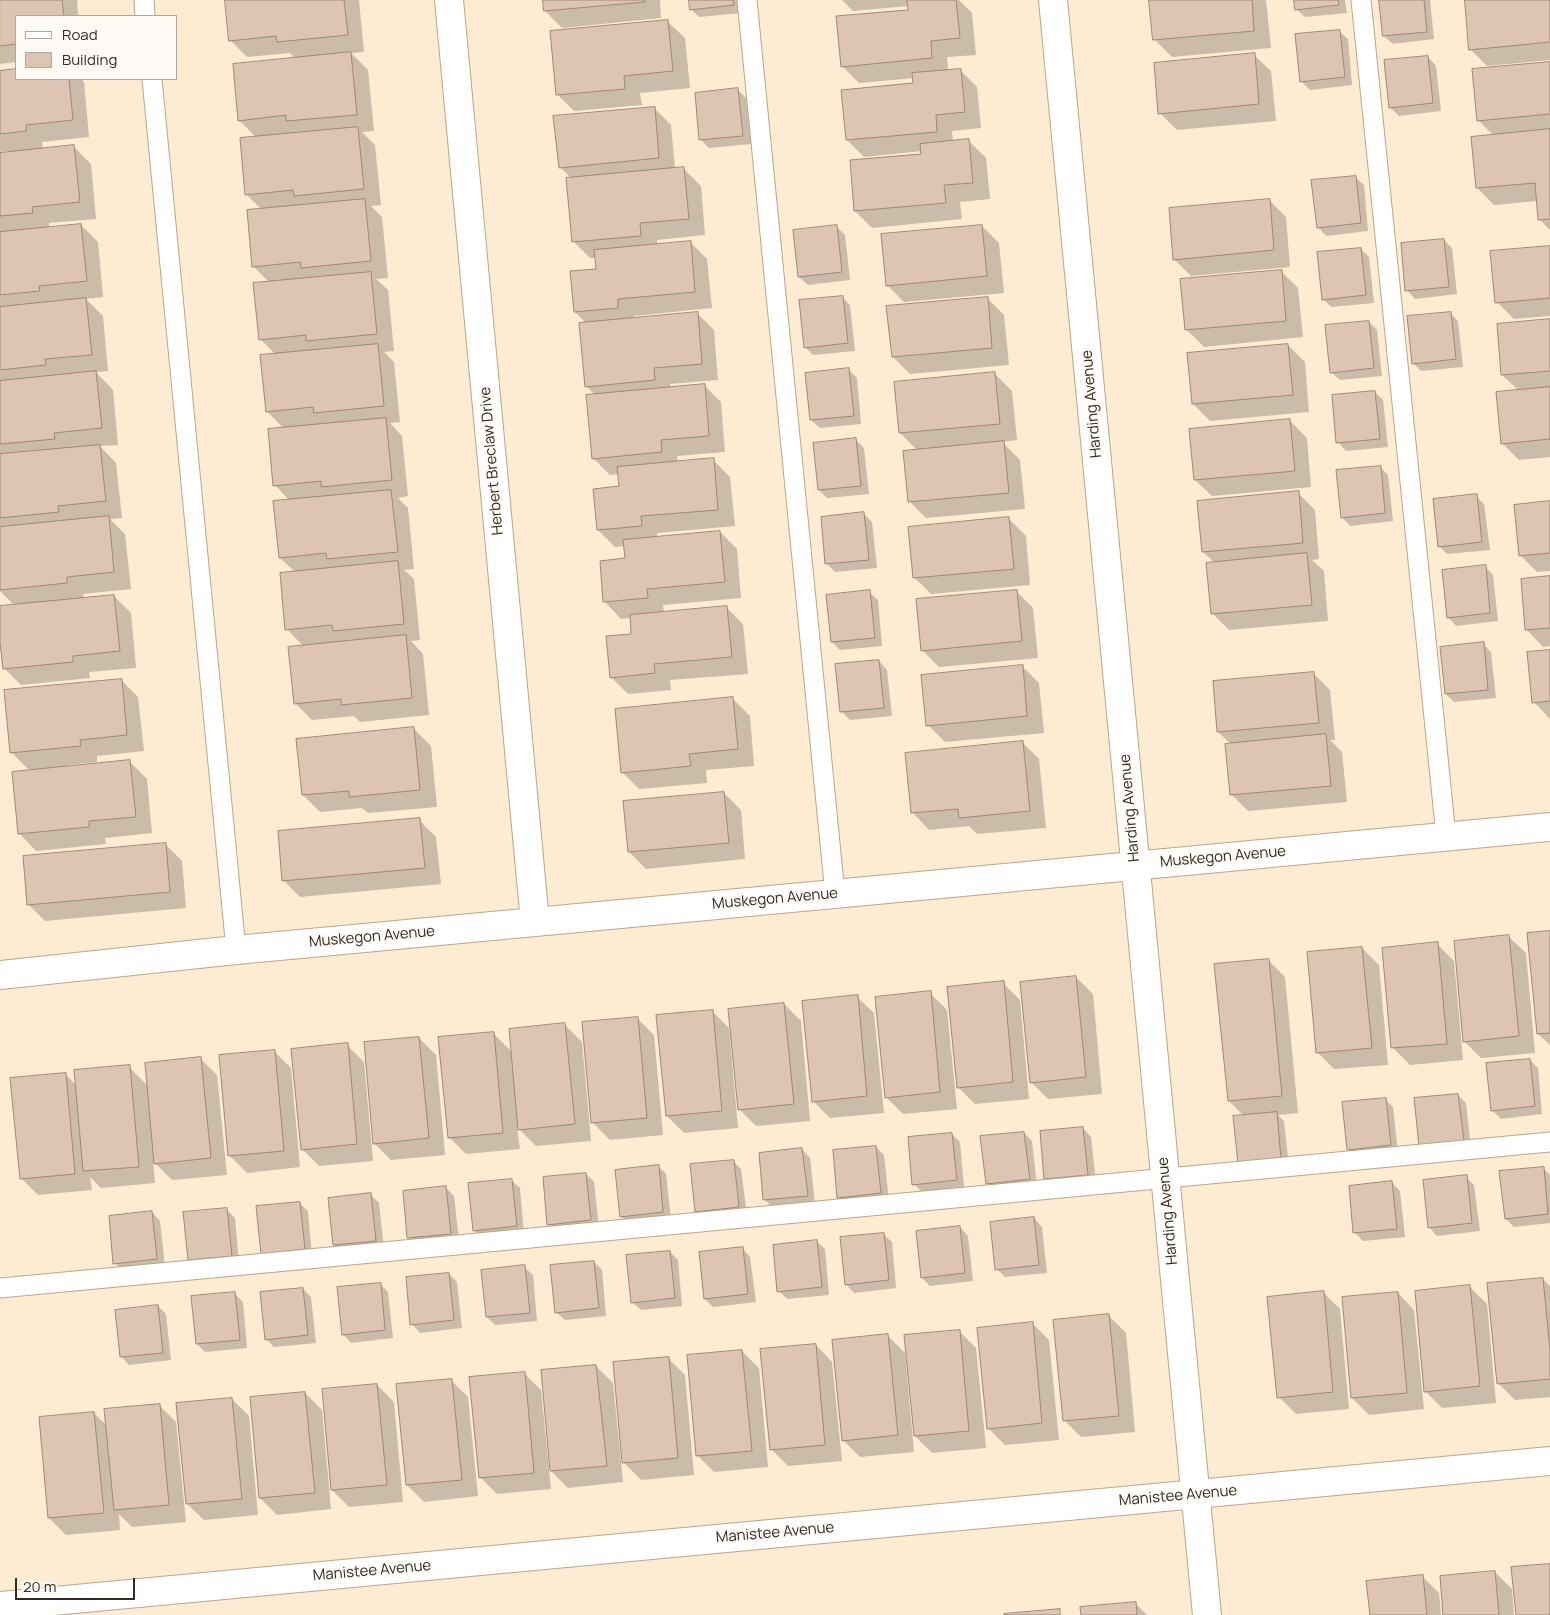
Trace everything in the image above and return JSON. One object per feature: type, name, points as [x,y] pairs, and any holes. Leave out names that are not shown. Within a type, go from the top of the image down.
[{"type":"street","name":"Herbert Breclaw Drive","points":[[449,0],[535,922]]},
{"type":"street","name":"Harding Avenue","points":[[1053,0],[1207,1615]]},
{"type":"street","name":"Muskegon Avenue","points":[[0,975],[236,950],[1550,827]]},
{"type":"street","name":"Manistee Avenue","points":[[0,1606],[1550,1461]]},
{"type":"lane","points":[[144,0],[145,15]]},
{"type":"lane","points":[[747,0],[835,894]]},
{"type":"lane","points":[[1361,0],[1446,836]]},
{"type":"lane","points":[[152,80],[236,950]]},
{"type":"lane","points":[[0,1288],[1550,1142]]},
{"type":"building","points":[[0,0],[62,0],[64,15],[15,15],[15,44],[0,46]]},
{"type":"building","points":[[225,0],[344,0],[348,35],[277,42],[276,36],[229,41]]},
{"type":"building","points":[[543,0],[645,0],[645,2],[544,11]]},
{"type":"building","points":[[689,0],[733,0],[734,5],[690,10]]},
{"type":"building","points":[[907,0],[956,0],[960,38],[931,41],[932,58],[841,67],[836,16],[908,10]]},
{"type":"building","points":[[1149,0],[1252,0],[1254,31],[1153,40]]},
{"type":"building","points":[[1294,0],[1338,0],[1339,5],[1295,10]]},
{"type":"building","points":[[1379,0],[1424,0],[1427,32],[1383,36]]},
{"type":"building","points":[[1465,0],[1550,0],[1550,42],[1469,50]]},
{"type":"building","points":[[668,20],[673,71],[624,76],[625,89],[556,95],[550,31]]},
{"type":"building","points":[[1340,30],[1345,77],[1300,82],[1295,34]]},
{"type":"building","points":[[351,52],[357,115],[286,121],[286,115],[238,121],[233,64]]},
{"type":"building","points":[[1255,53],[1259,104],[1158,114],[1154,63]]},
{"type":"building","points":[[1428,56],[1433,103],[1389,108],[1384,60]]},
{"type":"building","points":[[1550,62],[1550,114],[1477,121],[1472,69]]},
{"type":"building","points":[[15,69],[15,80],[69,80],[73,120],[26,125],[26,131],[0,134],[0,71]]},
{"type":"building","points":[[961,69],[965,112],[936,115],[937,132],[846,140],[841,90],[913,83],[912,73]]},
{"type":"building","points":[[738,88],[743,136],[699,140],[695,93]]},
{"type":"building","points":[[655,107],[659,158],[559,168],[553,116]]},
{"type":"building","points":[[358,127],[364,189],[294,196],[293,190],[245,195],[240,138]]},
{"type":"building","points":[[1550,129],[1550,219],[1538,220],[1535,183],[1476,188],[1471,137]]},
{"type":"building","points":[[969,139],[973,183],[944,185],[946,203],[854,211],[850,160],[921,154],[920,144]]},
{"type":"building","points":[[74,145],[80,202],[32,207],[33,213],[0,216],[0,153]]},
{"type":"building","points":[[684,167],[689,219],[640,223],[641,236],[572,242],[566,178]]},
{"type":"building","points":[[1356,176],[1361,223],[1317,228],[1311,180]]},
{"type":"building","points":[[365,199],[371,261],[301,268],[300,262],[252,267],[247,210]]},
{"type":"building","points":[[1270,199],[1274,250],[1173,260],[1169,208]]},
{"type":"building","points":[[81,224],[87,281],[39,286],[40,291],[0,295],[0,232]]},
{"type":"building","points":[[837,225],[842,272],[798,277],[793,230]]},
{"type":"building","points":[[982,225],[987,276],[886,286],[881,234]]},
{"type":"building","points":[[1444,239],[1449,287],[1405,291],[1401,243]]},
{"type":"building","points":[[691,241],[695,292],[618,299],[618,308],[574,312],[570,271],[596,269],[594,250]]},
{"type":"building","points":[[1550,246],[1550,298],[1495,303],[1490,251]]},
{"type":"building","points":[[1361,248],[1366,295],[1322,300],[1317,252]]},
{"type":"building","points":[[1282,270],[1286,321],[1185,330],[1180,279]]},
{"type":"building","points":[[371,272],[377,334],[306,341],[306,335],[259,340],[253,283]]},
{"type":"building","points":[[843,296],[848,343],[804,348],[799,300]]},
{"type":"building","points":[[988,297],[992,348],[892,357],[886,306]]},
{"type":"building","points":[[86,298],[92,355],[45,359],[46,365],[0,370],[0,307]]},
{"type":"building","points":[[698,312],[702,364],[654,368],[655,380],[585,387],[579,323]]},
{"type":"building","points":[[1451,312],[1456,359],[1412,364],[1407,316]]},
{"type":"building","points":[[1550,319],[1550,371],[1501,375],[1497,324]]},
{"type":"building","points":[[1369,321],[1374,368],[1330,373],[1325,325]]},
{"type":"building","points":[[378,344],[384,406],[314,413],[313,407],[266,412],[260,355]]},
{"type":"building","points":[[1288,344],[1293,395],[1192,404],[1187,353]]},
{"type":"building","points":[[849,368],[854,416],[810,420],[805,373]]},
{"type":"building","points":[[96,371],[102,428],[54,433],[55,439],[0,444],[0,381]]},
{"type":"building","points":[[995,372],[1000,424],[899,433],[894,382]]},
{"type":"building","points":[[705,384],[709,436],[661,440],[662,452],[592,459],[586,395]]},
{"type":"building","points":[[1550,387],[1550,439],[1501,444],[1496,392]]},
{"type":"building","points":[[1375,391],[1380,439],[1336,443],[1332,395]]},
{"type":"building","points":[[386,418],[392,480],[321,487],[321,481],[273,486],[268,429]]},
{"type":"building","points":[[1290,419],[1295,471],[1194,480],[1189,429]]},
{"type":"building","points":[[856,438],[861,486],[818,490],[813,443]]},
{"type":"building","points":[[1004,441],[1009,493],[908,502],[903,451]]},
{"type":"building","points":[[100,445],[106,501],[58,506],[59,512],[0,518],[0,454]]},
{"type":"building","points":[[714,458],[718,510],[641,516],[642,526],[597,530],[593,489],[619,486],[617,467]]},
{"type":"building","points":[[1381,466],[1385,513],[1341,518],[1336,470]]},
{"type":"building","points":[[391,490],[398,552],[327,559],[326,553],[279,558],[273,501]]},
{"type":"building","points":[[1299,491],[1303,543],[1202,552],[1197,501]]},
{"type":"building","points":[[1477,494],[1482,542],[1438,547],[1433,499]]},
{"type":"building","points":[[1550,501],[1550,553],[1519,556],[1514,505]]},
{"type":"building","points":[[864,512],[869,560],[825,564],[821,517]]},
{"type":"building","points":[[109,516],[114,572],[67,577],[67,583],[0,590],[0,527]]},
{"type":"building","points":[[1009,517],[1014,569],[913,578],[908,527]]},
{"type":"building","points":[[720,531],[725,582],[647,589],[648,598],[603,602],[600,561],[625,558],[623,540]]},
{"type":"building","points":[[1307,553],[1312,605],[1211,614],[1206,563]]},
{"type":"building","points":[[398,561],[404,624],[333,631],[332,625],[285,630],[280,573]]},
{"type":"building","points":[[1486,565],[1490,613],[1447,618],[1442,570]]},
{"type":"building","points":[[1550,576],[1550,628],[1525,630],[1521,579]]},
{"type":"building","points":[[870,590],[875,638],[831,642],[826,595]]},
{"type":"building","points":[[1017,590],[1022,641],[921,651],[916,599]]},
{"type":"building","points":[[114,595],[120,651],[73,656],[73,662],[3,669],[0,643],[0,606]]},
{"type":"building","points":[[727,606],[732,657],[654,664],[655,673],[610,678],[606,636],[631,634],[630,615]]},
{"type":"building","points":[[406,635],[412,698],[341,705],[341,699],[294,704],[288,647]]},
{"type":"building","points":[[1484,642],[1488,690],[1445,694],[1440,647]]},
{"type":"building","points":[[1550,650],[1550,701],[1532,703],[1527,652]]},
{"type":"building","points":[[879,660],[884,708],[840,712],[835,664]]},
{"type":"building","points":[[1023,665],[1027,716],[926,726],[921,675]]},
{"type":"building","points":[[1314,672],[1319,723],[1217,732],[1213,681]]},
{"type":"building","points":[[122,679],[127,735],[80,740],[81,746],[10,753],[4,690]]},
{"type":"building","points":[[733,697],[738,749],[689,754],[691,766],[621,773],[615,709]]},
{"type":"building","points":[[414,727],[420,790],[349,797],[349,791],[302,795],[296,739]]},
{"type":"building","points":[[1326,734],[1331,786],[1230,795],[1225,744]]},
{"type":"building","points":[[1023,741],[1030,811],[959,818],[958,809],[911,813],[905,753]]},
{"type":"building","points":[[130,760],[136,817],[89,821],[89,827],[18,834],[12,772]]},
{"type":"building","points":[[724,792],[729,843],[628,852],[623,801]]},
{"type":"building","points":[[420,818],[425,868],[282,881],[278,831]]},
{"type":"building","points":[[166,843],[170,892],[27,905],[23,856]]},
{"type":"building","points":[[1550,931],[1550,1033],[1537,1034],[1527,933]]},
{"type":"building","points":[[1509,935],[1519,1036],[1463,1042],[1454,941]]},
{"type":"building","points":[[1438,942],[1447,1044],[1391,1048],[1382,948]]},
{"type":"building","points":[[1362,947],[1372,1048],[1316,1053],[1307,952]]},
{"type":"building","points":[[1269,959],[1282,1096],[1228,1101],[1214,964]]},
{"type":"building","points":[[1076,976],[1086,1077],[1030,1083],[1020,982]]},
{"type":"building","points":[[1004,981],[1013,1082],[957,1088],[947,987]]},
{"type":"building","points":[[931,991],[940,1092],[885,1098],[875,997]]},
{"type":"building","points":[[858,995],[867,1096],[812,1102],[802,1001]]},
{"type":"building","points":[[784,1003],[794,1104],[738,1110],[728,1009]]},
{"type":"building","points":[[713,1010],[722,1111],[666,1116],[656,1015]]},
{"type":"building","points":[[638,1017],[647,1118],[591,1123],[582,1022]]},
{"type":"building","points":[[565,1023],[575,1124],[518,1130],[509,1029]]},
{"type":"building","points":[[494,1032],[503,1133],[448,1138],[438,1037]]},
{"type":"building","points":[[419,1037],[429,1138],[373,1144],[364,1042]]},
{"type":"building","points":[[348,1043],[357,1144],[301,1150],[291,1049]]},
{"type":"building","points":[[275,1050],[284,1151],[228,1156],[219,1055]]},
{"type":"building","points":[[201,1057],[211,1158],[154,1164],[145,1063]]},
{"type":"building","points":[[1530,1059],[1535,1106],[1491,1111],[1486,1063]]},
{"type":"building","points":[[130,1065],[139,1167],[83,1171],[74,1070]]},
{"type":"building","points":[[66,1073],[75,1174],[20,1179],[10,1078]]},
{"type":"building","points":[[1458,1094],[1464,1141],[1419,1146],[1414,1098]]},
{"type":"building","points":[[1386,1098],[1391,1145],[1347,1150],[1342,1102]]},
{"type":"building","points":[[1277,1112],[1281,1159],[1238,1164],[1233,1116]]},
{"type":"building","points":[[1083,1127],[1088,1175],[1044,1179],[1040,1131]]},
{"type":"building","points":[[1024,1132],[1030,1179],[986,1184],[980,1136]]},
{"type":"building","points":[[952,1133],[957,1180],[912,1185],[908,1137]]},
{"type":"building","points":[[876,1146],[881,1193],[837,1198],[833,1150]]},
{"type":"building","points":[[802,1148],[808,1196],[763,1200],[759,1153]]},
{"type":"building","points":[[734,1160],[739,1207],[695,1212],[690,1164]]},
{"type":"building","points":[[659,1165],[663,1212],[620,1217],[615,1170]]},
{"type":"building","points":[[1544,1167],[1548,1214],[1505,1219],[1499,1171]]},
{"type":"building","points":[[586,1173],[591,1220],[547,1225],[543,1177]]},
{"type":"building","points":[[1467,1175],[1472,1223],[1428,1228],[1423,1180]]},
{"type":"building","points":[[512,1179],[517,1226],[473,1231],[468,1183]]},
{"type":"building","points":[[1392,1181],[1397,1229],[1353,1233],[1349,1186]]},
{"type":"building","points":[[446,1186],[451,1234],[407,1238],[403,1191]]},
{"type":"building","points":[[371,1193],[376,1241],[333,1245],[328,1198]]},
{"type":"building","points":[[300,1202],[305,1249],[261,1254],[256,1206]]},
{"type":"building","points":[[227,1208],[232,1256],[188,1260],[183,1212]]},
{"type":"building","points":[[152,1211],[157,1259],[113,1264],[109,1216]]},
{"type":"building","points":[[1034,1217],[1039,1265],[995,1270],[990,1222]]},
{"type":"building","points":[[960,1226],[965,1273],[921,1278],[916,1231]]},
{"type":"building","points":[[884,1233],[889,1280],[845,1285],[840,1237]]},
{"type":"building","points":[[817,1240],[822,1287],[777,1292],[773,1245]]},
{"type":"building","points":[[743,1247],[748,1294],[704,1299],[699,1252]]},
{"type":"building","points":[[670,1251],[675,1298],[631,1303],[626,1255]]},
{"type":"building","points":[[594,1261],[599,1308],[555,1313],[550,1265]]},
{"type":"building","points":[[525,1265],[530,1313],[486,1317],[481,1270]]},
{"type":"building","points":[[449,1273],[454,1320],[410,1325],[406,1277]]},
{"type":"building","points":[[1543,1278],[1550,1350],[1550,1379],[1497,1384],[1487,1283]]},
{"type":"building","points":[[381,1283],[385,1330],[342,1335],[337,1287]]},
{"type":"building","points":[[1470,1285],[1480,1386],[1424,1392],[1415,1291]]},
{"type":"building","points":[[303,1288],[308,1335],[265,1340],[260,1292]]},
{"type":"building","points":[[1324,1291],[1333,1392],[1277,1398],[1267,1297]]},
{"type":"building","points":[[235,1292],[240,1340],[196,1344],[191,1296]]},
{"type":"building","points":[[1398,1292],[1407,1393],[1351,1398],[1342,1297]]},
{"type":"building","points":[[158,1305],[163,1353],[120,1357],[115,1310]]},
{"type":"building","points":[[1109,1314],[1119,1416],[1063,1421],[1053,1320]]},
{"type":"building","points":[[1033,1322],[1042,1423],[987,1429],[977,1328]]},
{"type":"building","points":[[960,1330],[969,1431],[914,1436],[904,1335]]},
{"type":"building","points":[[888,1334],[898,1435],[842,1441],[832,1340]]},
{"type":"building","points":[[816,1344],[825,1445],[770,1450],[760,1349]]},
{"type":"building","points":[[742,1350],[752,1451],[696,1456],[687,1355]]},
{"type":"building","points":[[669,1357],[678,1458],[622,1463],[613,1362]]},
{"type":"building","points":[[596,1365],[607,1466],[550,1471],[541,1370]]},
{"type":"building","points":[[525,1372],[534,1473],[479,1478],[469,1377]]},
{"type":"building","points":[[452,1379],[462,1480],[406,1485],[396,1384]]},
{"type":"building","points":[[377,1384],[387,1485],[331,1490],[322,1389]]},
{"type":"building","points":[[305,1392],[315,1493],[259,1498],[250,1397]]},
{"type":"building","points":[[232,1398],[242,1499],[186,1504],[176,1403]]},
{"type":"building","points":[[160,1404],[169,1505],[114,1510],[104,1409]]},
{"type":"building","points":[[94,1412],[104,1513],[48,1518],[39,1417]]},
{"type":"building","points":[[1550,1564],[1550,1615],[1516,1615],[1511,1567]]},
{"type":"building","points":[[1495,1571],[1499,1615],[1443,1615],[1440,1576]]},
{"type":"building","points":[[1423,1575],[1427,1615],[1370,1615],[1366,1581]]},
{"type":"building","points":[[1136,1602],[1137,1615],[1081,1615],[1080,1607]]},
{"type":"building","points":[[1060,1609],[1060,1615],[1004,1615],[1004,1614]]}]
